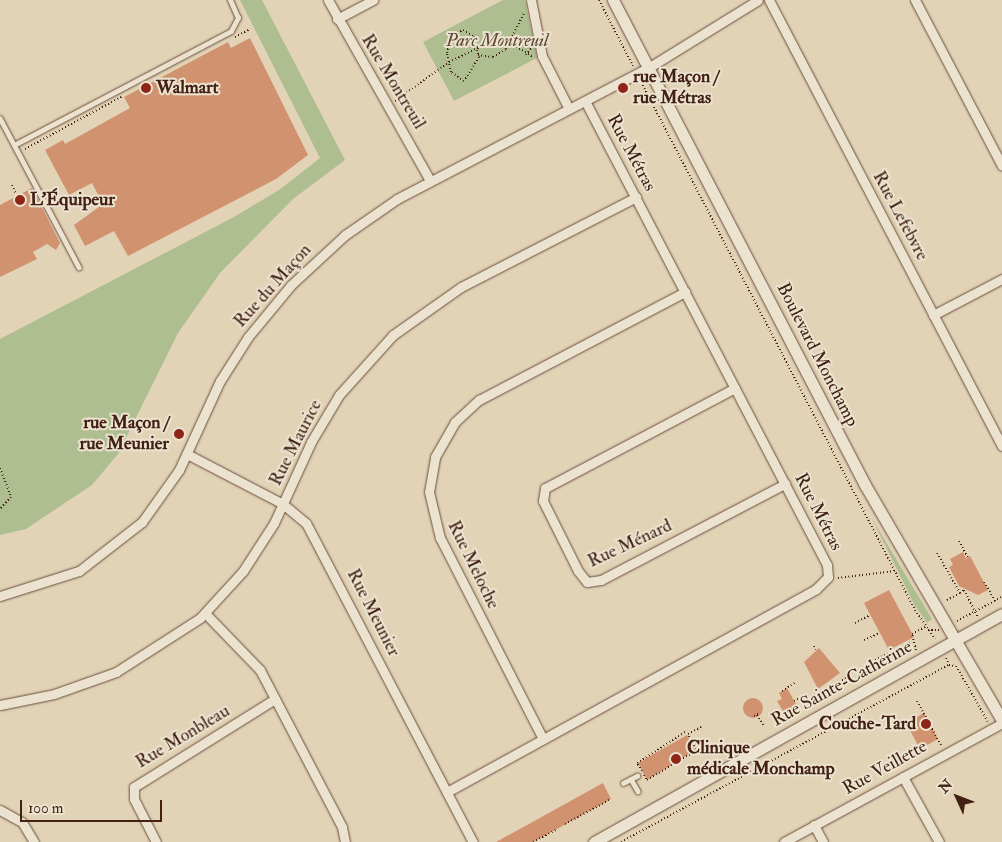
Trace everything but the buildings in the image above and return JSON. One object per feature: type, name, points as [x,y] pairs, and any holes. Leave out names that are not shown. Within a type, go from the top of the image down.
[{"type":"street","name":"Rue Montreuil","points":[[328,0],[365,72],[394,111],[430,180]]},
{"type":"street","points":[[337,19],[373,0]]},
{"type":"street","points":[[531,0],[542,56],[569,109]]},
{"type":"street","name":"Boulevard Monchamp","points":[[613,0],[865,485],[957,640],[1002,722]]},
{"type":"street","name":"Rue du Maçon","points":[[0,596],[67,576],[110,550],[159,503],[187,454],[224,374],[278,299],[345,235],[430,180],[648,68],[758,0]]},
{"type":"street","name":"Rue Lefebvre","points":[[769,0],[1002,446]]},
{"type":"street","points":[[915,0],[1002,166]]},
{"type":"street","name":"Rue Métras","points":[[447,792],[826,581],[828,568],[585,101]]},
{"type":"street","name":"Rue Maurice","points":[[0,705],[54,694],[116,672],[206,613],[248,564],[283,504],[335,402],[399,330],[460,287],[636,197]]},
{"type":"street","points":[[934,315],[1002,279]]},
{"type":"street","name":"Rue Meloche","points":[[543,738],[440,538],[430,492],[435,457],[456,422],[479,400],[685,292]]},
{"type":"street","name":"Rue Ménard","points":[[735,388],[545,488],[543,501],[578,570],[587,582],[601,580],[785,484]]},
{"type":"street","name":"Rue Meunier","points":[[187,454],[283,504],[311,531],[473,842]]},
{"type":"street","name":"Rue Sainte-Catherine","points":[[594,842],[957,640],[1000,610]]},
{"type":"street","points":[[206,613],[254,662],[342,827],[345,842]]},
{"type":"street","name":"Rue Monbleau","points":[[156,842],[134,799],[134,787],[275,699]]},
{"type":"street","name":"Rue Veillette","points":[[784,842],[1002,722]]},
{"type":"street","points":[[903,777],[939,842]]},
{"type":"street","points":[[0,810],[22,822],[34,842]]},
{"type":"street","points":[[814,826],[823,842]]},
{"type":"lane","points":[[14,145],[231,31],[238,18],[230,0]]},
{"type":"lane","points":[[0,118],[79,268]]},
{"type":"lane","points":[[623,783],[637,776]]},
{"type":"lane","points":[[631,779],[638,791]]},
{"type":"path","points":[[598,0],[631,64]]},
{"type":"path","points":[[478,55],[496,56],[510,43],[520,17],[528,11]]},
{"type":"path","points":[[230,40],[250,29]]},
{"type":"path","points":[[454,32],[472,33],[478,55],[476,68],[464,81],[454,76],[448,63],[448,40],[454,32]]},
{"type":"path","points":[[395,101],[457,56],[476,48],[510,43],[526,54],[534,46]]},
{"type":"path","name":"Boulevard Monchamp","points":[[640,81],[896,571],[926,627],[936,640]]},
{"type":"path","points":[[24,149],[130,93]]},
{"type":"path","points":[[12,185],[17,196]]},
{"type":"path","points":[[0,468],[10,497],[0,510]]},
{"type":"path","points":[[959,541],[968,558]]},
{"type":"path","points":[[937,553],[960,593]]},
{"type":"path","points":[[835,578],[896,571]]},
{"type":"path","points":[[984,582],[1000,610]]},
{"type":"path","points":[[947,600],[964,589],[979,617]]},
{"type":"path","points":[[960,620],[1002,597]]},
{"type":"path","points":[[855,623],[870,615]]},
{"type":"path","points":[[917,652],[912,642],[912,634],[926,627]]},
{"type":"path","name":"Rue Sainte-Catherine","points":[[928,630],[938,631]]},
{"type":"path","points":[[864,640],[880,633]]},
{"type":"path","points":[[875,660],[912,642]]},
{"type":"path","points":[[814,646],[816,650]]},
{"type":"path","points":[[945,657],[949,665],[956,666],[987,720]]},
{"type":"path","name":"Rue Sainte-Catherine","points":[[622,842],[877,700],[898,695],[949,665]]},
{"type":"path","points":[[802,702],[848,677]]},
{"type":"path","points":[[782,691],[796,682]]},
{"type":"path","points":[[830,686],[836,697]]},
{"type":"path","points":[[794,701],[800,698]]},
{"type":"path","points":[[917,700],[944,749]]},
{"type":"path","points":[[757,715],[763,725]]},
{"type":"path","points":[[697,750],[646,780],[637,763],[701,727]]},
{"type":"path","points":[[688,733],[700,755]]},
{"type":"path","points":[[680,761],[682,765]]},
{"type":"path","points":[[565,824],[611,799]]},
{"type":"path","points":[[533,842],[557,829]]},
{"type":"green space","points":[[240,0],[262,0],[345,160],[293,199],[220,273],[178,333],[118,454],[92,485],[26,529],[0,535],[0,339],[234,217],[279,190],[320,158]]},
{"type":"green space","name":"Parc Montreuil","points":[[503,0],[525,0],[537,58],[454,101],[423,42]]},
{"type":"green space","points":[[871,517],[932,619],[927,623],[915,606]]},
{"type":"place","name":"Walmart","points":[[146,88]]},
{"type":"place","name":"rue Maçon / rue Métras","points":[[623,88]]},
{"type":"place","name":"L'Équipeur","points":[[20,200]]},
{"type":"place","name":"rue Maçon / rue Meunier","points":[[179,434]]},
{"type":"place","name":"Couche-Tard","points":[[926,724]]},
{"type":"place","name":"Clinique médicale Monchamp","points":[[676,759]]}]
